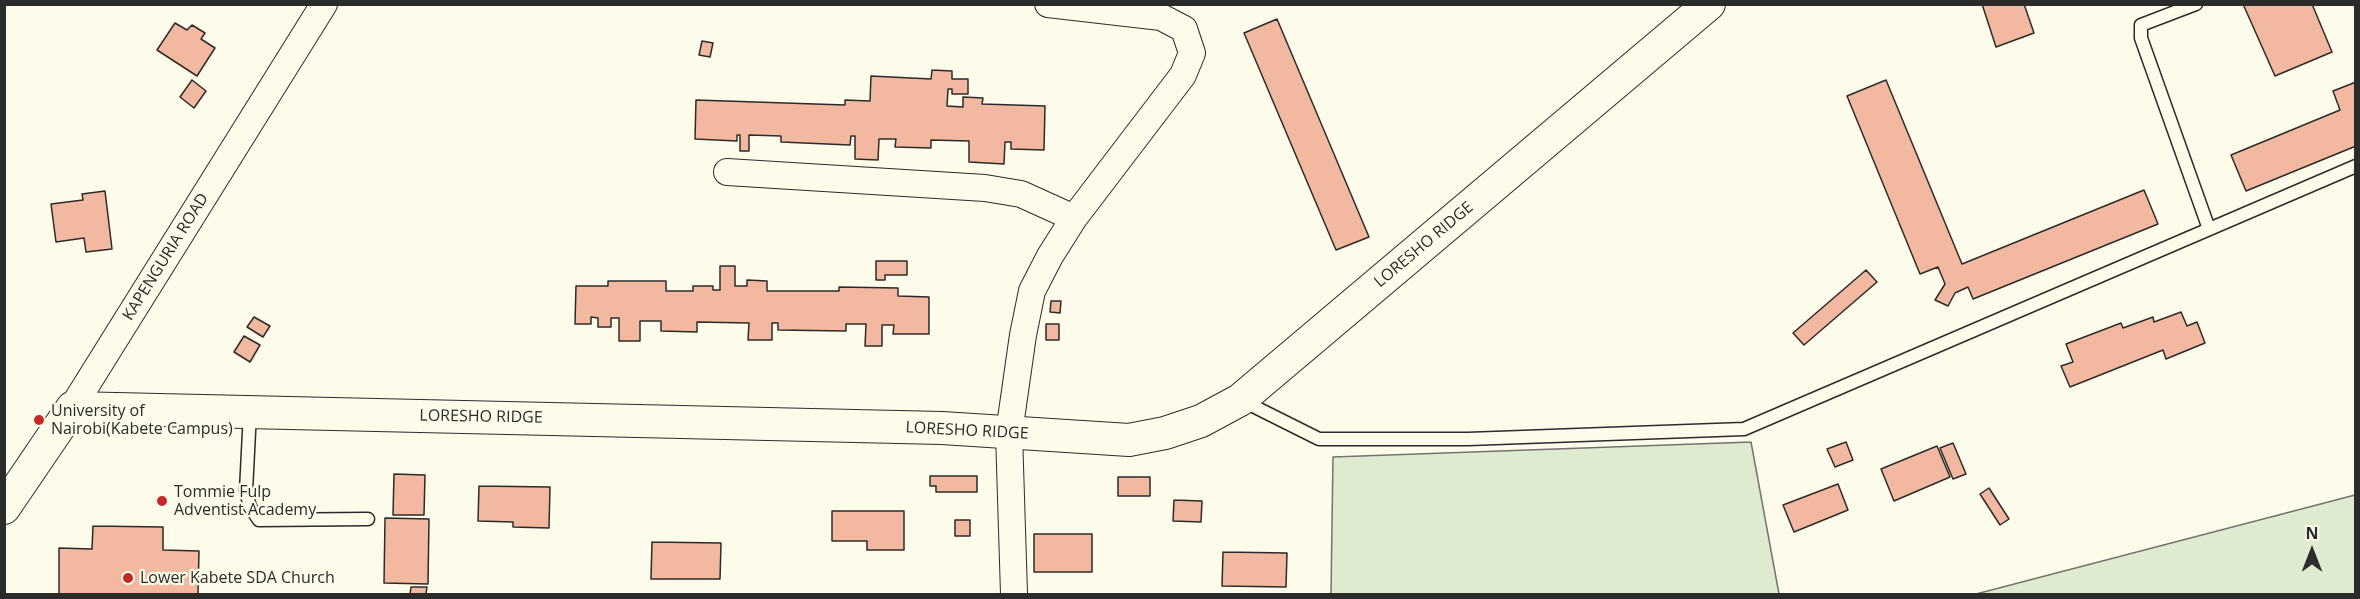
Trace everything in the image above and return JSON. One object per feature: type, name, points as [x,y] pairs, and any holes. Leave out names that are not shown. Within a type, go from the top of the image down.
[{"type":"street","name":"KAPENGURIA ROAD","points":[[4,508],[72,408],[324,4]]},
{"type":"street","points":[[1014,594],[1009,433],[1023,335],[1032,291],[1050,256],[1074,218],[1183,75],[1192,53],[1184,29],[1161,17],[1048,4]]},
{"type":"street","name":"LORESHO RIDGE","points":[[72,408],[942,428],[1128,440],[1165,433],[1201,421],[1240,400],[1708,4]]},
{"type":"street","points":[[727,172],[985,188],[1021,194],[1074,218]]},
{"type":"lane","points":[[2196,4],[2141,25],[2141,38],[2209,229]]},
{"type":"lane","points":[[1240,400],[1319,439],[1468,439],[1744,429],[2355,166]]},
{"type":"lane","points":[[250,412],[246,491],[250,507],[259,520],[368,519]]},
{"type":"green space","points":[[1751,442],[1779,594],[1331,594],[1333,457]]},
{"type":"green space","points":[[2355,495],[2355,594],[1976,594]]},
{"type":"building","points":[[1982,4],[2024,4],[2034,33],[1996,47]]},
{"type":"building","points":[[2243,4],[2312,4],[2332,52],[2275,76]]},
{"type":"building","points":[[1277,19],[1369,237],[1336,250],[1244,33]]},
{"type":"building","points":[[175,23],[187,30],[192,25],[205,33],[201,39],[215,48],[197,76],[157,50]]},
{"type":"building","points":[[702,41],[713,43],[710,57],[699,55]]},
{"type":"building","points":[[932,70],[952,71],[952,79],[968,79],[968,94],[952,94],[952,89],[948,89],[947,106],[963,107],[963,97],[983,98],[982,104],[1045,106],[1044,150],[1011,149],[1011,142],[1005,142],[1004,164],[969,162],[969,141],[931,140],[931,148],[895,147],[896,139],[879,139],[878,160],[855,159],[855,136],[851,136],[850,145],[781,142],[781,136],[749,135],[749,151],[740,151],[740,135],[737,135],[737,141],[695,139],[696,100],[845,105],[845,100],[870,101],[871,76],[931,79]]},
{"type":"building","points":[[192,80],[206,91],[194,108],[180,97]]},
{"type":"building","points":[[1886,80],[1962,264],[2144,190],[2158,224],[1973,299],[1968,287],[1955,293],[1948,306],[1935,300],[1945,284],[1938,267],[1920,274],[1847,96]]},
{"type":"building","points":[[2356,82],[2356,146],[2246,191],[2231,155],[2340,110],[2333,91]]},
{"type":"building","points":[[105,191],[112,249],[86,252],[84,238],[56,242],[51,204],[83,200],[82,194]]},
{"type":"building","points":[[876,261],[907,261],[907,275],[885,275],[885,280],[876,280]]},
{"type":"building","points":[[720,266],[735,266],[735,286],[747,286],[747,280],[767,281],[767,291],[839,291],[839,287],[898,288],[898,296],[929,297],[929,334],[893,334],[894,325],[882,325],[882,346],[865,346],[866,324],[846,324],[846,331],[778,330],[778,323],[772,323],[772,340],[748,340],[749,323],[697,322],[697,332],[661,331],[661,321],[640,321],[640,341],[619,341],[619,318],[611,318],[611,327],[598,327],[598,318],[591,317],[591,324],[575,324],[576,286],[608,286],[608,281],[666,281],[666,291],[693,291],[693,286],[713,286],[713,290],[720,290]]},
{"type":"building","points":[[1866,270],[1877,282],[1804,345],[1793,333]]},
{"type":"building","points":[[1051,301],[1061,301],[1060,313],[1050,312]]},
{"type":"building","points":[[2181,312],[2187,326],[2197,322],[2205,343],[2166,359],[2163,350],[2070,387],[2061,366],[2073,362],[2066,344],[2121,323],[2123,328],[2153,317],[2154,322]]},
{"type":"building","points":[[254,317],[270,326],[263,337],[247,327]]},
{"type":"building","points":[[1046,324],[1059,324],[1059,340],[1046,340]]},
{"type":"building","points":[[244,336],[260,345],[250,362],[234,352]]},
{"type":"building","points":[[1846,442],[1853,460],[1835,467],[1827,449]]},
{"type":"building","points":[[1953,443],[1966,474],[1953,479],[1940,448]]},
{"type":"building","points":[[1937,446],[1950,477],[1894,501],[1881,469]]},
{"type":"building","points":[[394,474],[425,475],[424,515],[393,515]]},
{"type":"building","points":[[930,476],[977,476],[977,492],[936,492],[936,486],[930,486]]},
{"type":"building","points":[[1118,477],[1150,477],[1150,496],[1118,496]]},
{"type":"building","points":[[1838,484],[1848,510],[1794,532],[1783,505]]},
{"type":"building","points":[[479,486],[550,487],[549,528],[513,527],[513,522],[478,521]]},
{"type":"building","points":[[1989,488],[2009,519],[2000,525],[1980,494]]},
{"type":"building","points":[[1174,500],[1202,501],[1201,522],[1173,521]]},
{"type":"building","points":[[832,511],[904,511],[904,550],[867,550],[867,541],[832,541]]},
{"type":"building","points":[[385,518],[429,519],[428,584],[384,583]]},
{"type":"building","points":[[955,520],[970,520],[970,536],[955,536]]},
{"type":"building","points":[[93,526],[163,527],[163,550],[199,551],[198,594],[59,594],[59,548],[92,549]]},
{"type":"building","points":[[1034,534],[1092,534],[1092,572],[1034,572]]},
{"type":"building","points":[[652,542],[721,543],[720,579],[651,579]]},
{"type":"building","points":[[1223,552],[1287,553],[1286,587],[1222,586]]},
{"type":"building","points":[[411,587],[427,587],[426,594],[410,594]]},
{"type":"place","name":"University of Nairobi(Kabete Campus)","points":[[39,420]]},
{"type":"place","name":"Tommie Fulp Adventist Academy","points":[[162,501]]},
{"type":"place","name":"Lower Kabete SDA Church","points":[[128,578]]}]
